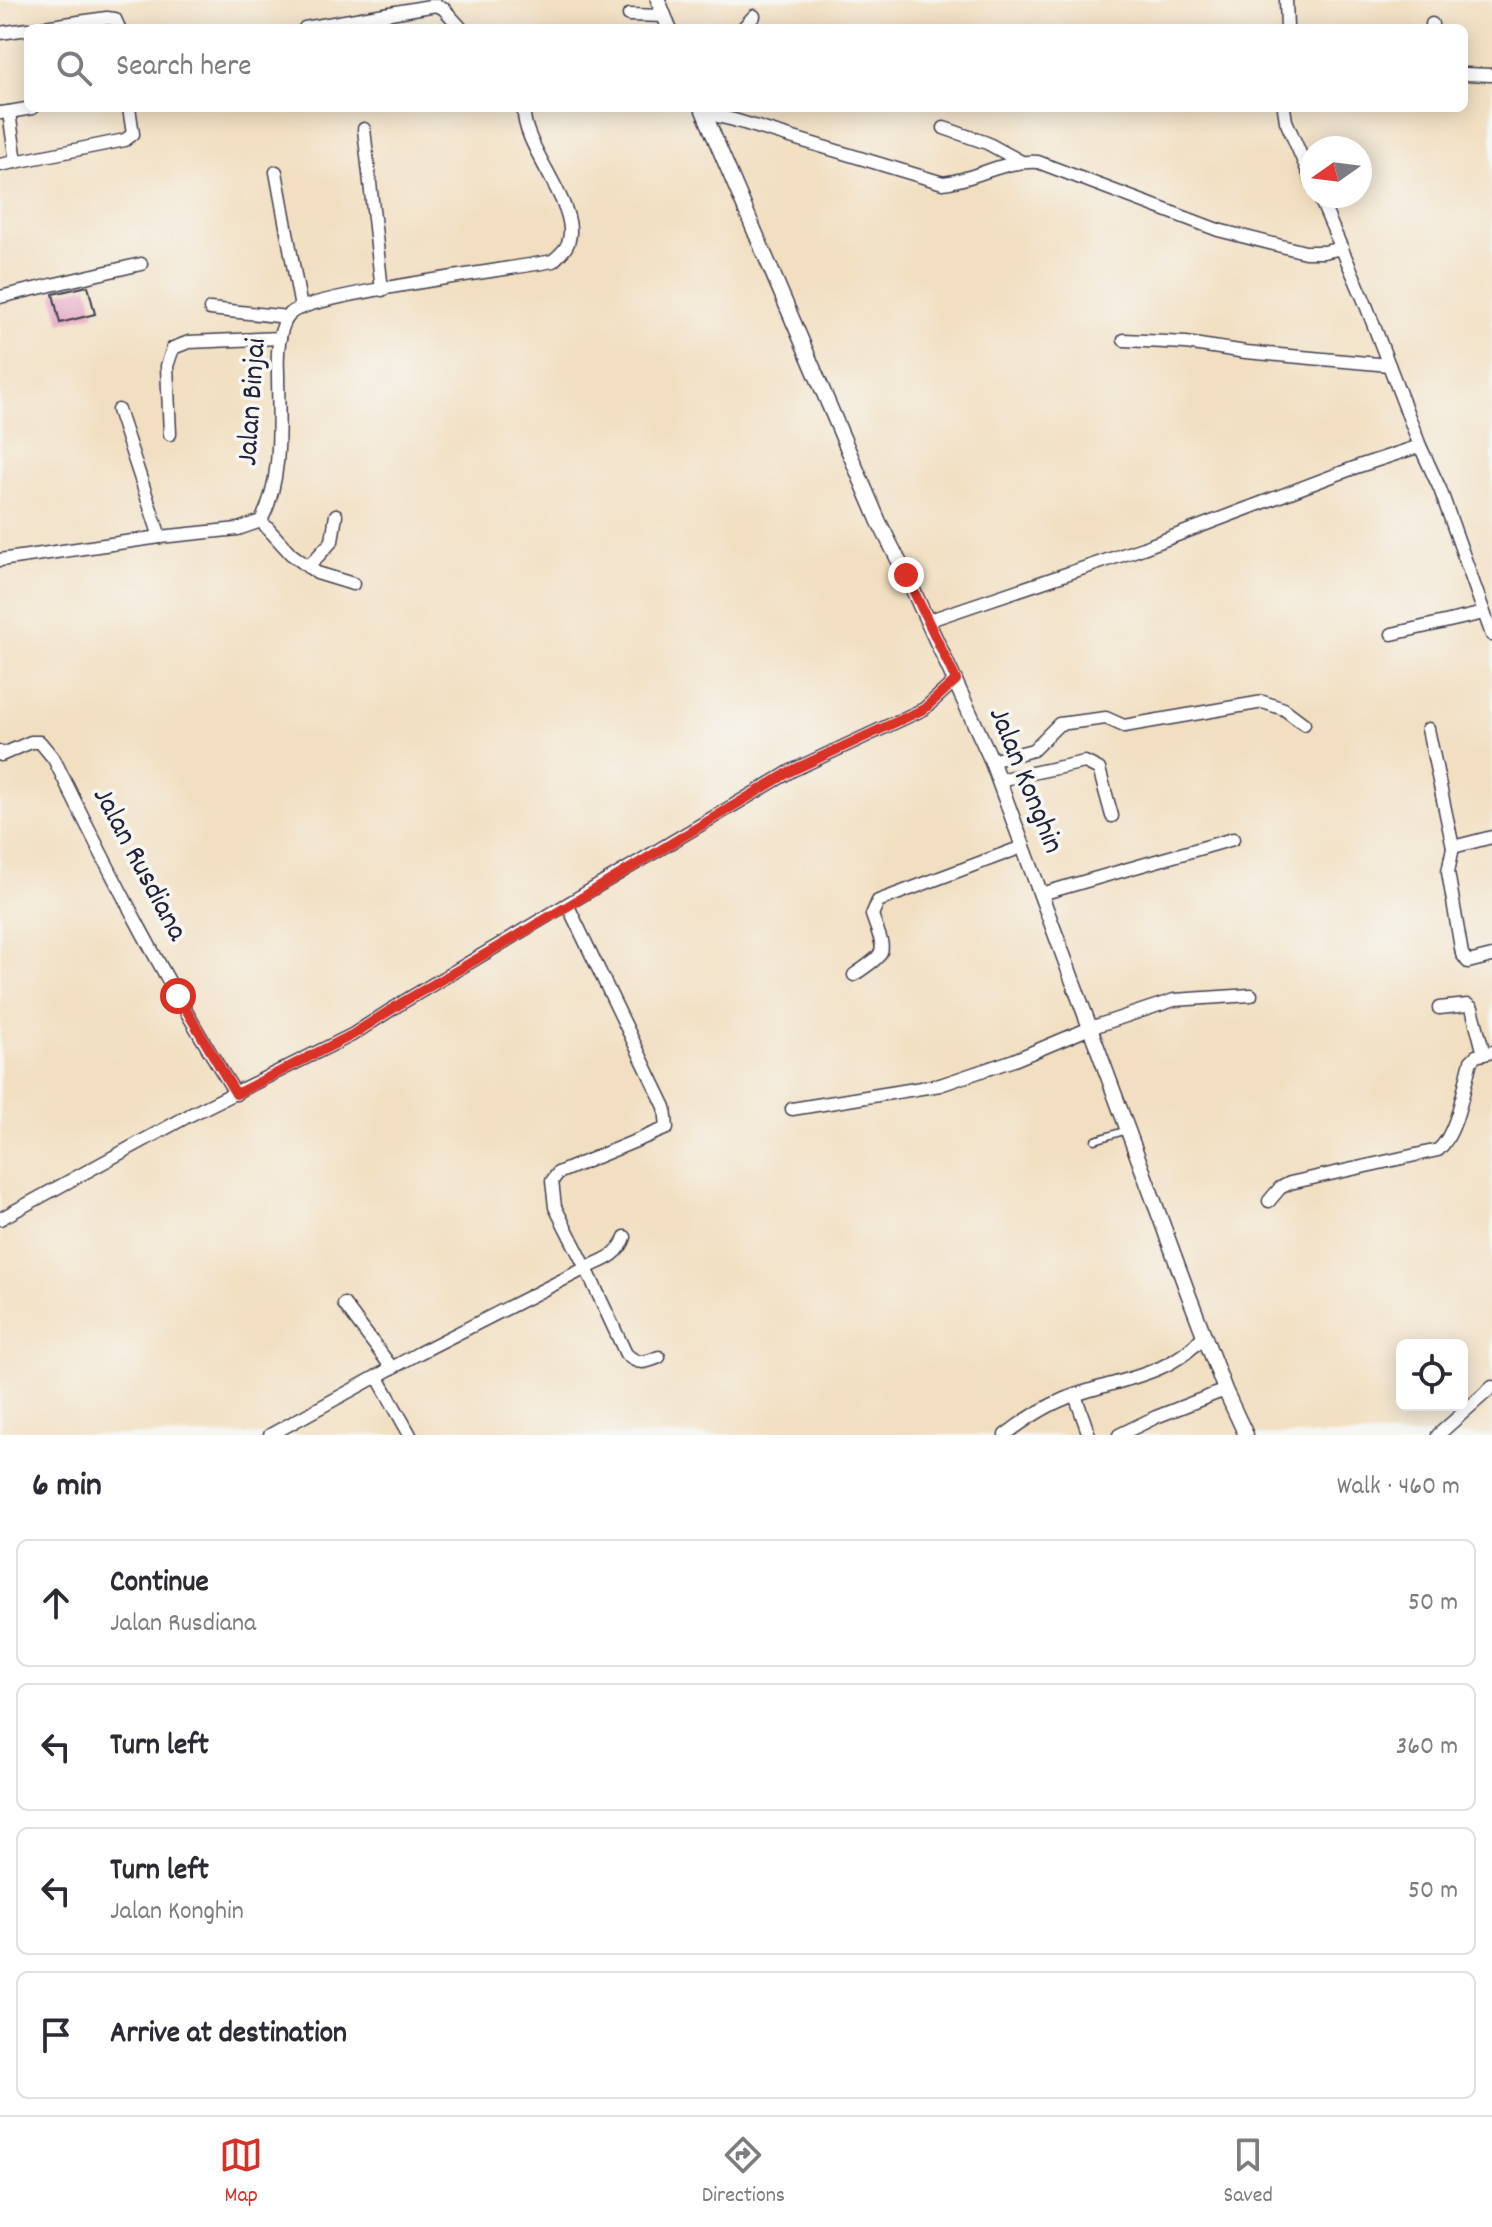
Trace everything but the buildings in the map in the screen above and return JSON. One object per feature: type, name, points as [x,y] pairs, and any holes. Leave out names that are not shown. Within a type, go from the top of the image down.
[{"type":"street","points":[[658,0],[667,22]]},
{"type":"street","points":[[1286,0],[1287,24]]},
{"type":"street","points":[[328,24],[436,5],[443,8],[457,24]]},
{"type":"street","points":[[629,15],[667,22]]},
{"type":"street","points":[[747,24],[754,16]]},
{"type":"street","points":[[65,24],[107,18],[115,19],[117,24]]},
{"type":"street","points":[[0,33],[24,30]]},
{"type":"street","points":[[1468,74],[1492,75]]},
{"type":"street","points":[[16,162],[4,112],[24,109]]},
{"type":"street","points":[[0,165],[125,140],[133,134],[130,112]]},
{"type":"street","name":"Jalan Binjai","points":[[261,521],[270,506],[275,485],[277,363],[280,338],[288,317],[301,308],[382,290],[553,261],[567,246],[570,231],[564,208],[526,133],[524,112]]},
{"type":"street","name":"Jalan Konghin","points":[[704,112],[879,522],[956,680],[991,761],[1204,1335],[1246,1435]]},
{"type":"street","name":"Jalan Konghin","points":[[707,112],[943,183],[959,181],[1006,163],[1038,162],[1218,230],[1305,252],[1342,248]]},
{"type":"street","points":[[1285,112],[1300,153]]},
{"type":"street","points":[[944,128],[987,143],[1020,161]]},
{"type":"street","points":[[364,129],[382,290]]},
{"type":"street","points":[[276,172],[301,308]]},
{"type":"street","points":[[1324,208],[1440,489],[1492,635]]},
{"type":"street","points":[[0,297],[141,264]]},
{"type":"street","points":[[210,309],[288,317]]},
{"type":"street","points":[[170,434],[167,366],[173,348],[189,342],[280,338]]},
{"type":"street","points":[[1124,340],[1186,343],[1246,352],[1389,365]]},
{"type":"street","points":[[118,410],[160,537]]},
{"type":"street","points":[[927,621],[1143,548],[1420,446]]},
{"type":"street","points":[[308,567],[332,541],[336,515]]},
{"type":"street","points":[[0,560],[238,529],[261,521],[291,554],[308,567],[317,573],[353,584]]},
{"type":"street","points":[[1392,634],[1484,613]]},
{"type":"street","points":[[0,1219],[190,1115],[352,1035],[791,771],[924,709],[956,680]]},
{"type":"street","points":[[991,761],[1033,750],[1059,724],[1095,719],[1106,718],[1124,726],[1263,702],[1284,709],[1304,724]]},
{"type":"street","points":[[1428,729],[1453,847],[1448,872],[1462,954],[1468,962],[1492,956]]},
{"type":"street","name":"Jalan Rusdiana","points":[[0,754],[31,742],[40,742],[54,759],[122,894],[236,1094]]},
{"type":"street","points":[[998,780],[1085,762],[1093,764],[1099,769],[1112,816]]},
{"type":"street","points":[[1453,847],[1492,837]]},
{"type":"street","points":[[1041,894],[1233,839]]},
{"type":"street","points":[[854,975],[881,956],[883,950],[872,915],[878,901],[1022,847]]},
{"type":"street","points":[[568,906],[668,1119],[667,1128],[558,1173],[552,1181],[555,1207],[626,1354],[634,1362],[645,1363],[659,1357]]},
{"type":"street","points":[[792,1109],[940,1085],[1174,1000],[1251,995]]},
{"type":"street","points":[[1269,1201],[1280,1188],[1290,1183],[1438,1150],[1443,1146],[1455,1121],[1471,1061],[1488,1053],[1472,1008],[1468,1005],[1439,1008]]},
{"type":"street","points":[[270,1435],[392,1368],[615,1254],[622,1248],[625,1237]]},
{"type":"street","points":[[344,1304],[392,1368]]},
{"type":"street","points":[[1005,1435],[1030,1417],[1075,1395],[1171,1365],[1204,1335]]},
{"type":"street","points":[[377,1376],[410,1435]]},
{"type":"street","points":[[1438,1435],[1492,1387]]},
{"type":"street","points":[[1119,1435],[1225,1390]]},
{"type":"street","points":[[1075,1395],[1089,1435]]},
{"type":"lane","points":[[1095,1140],[1127,1130]]},
{"type":"route","points":[[178,996],[236,1094],[352,1035],[791,771],[924,709],[956,680],[906,575]]}]
